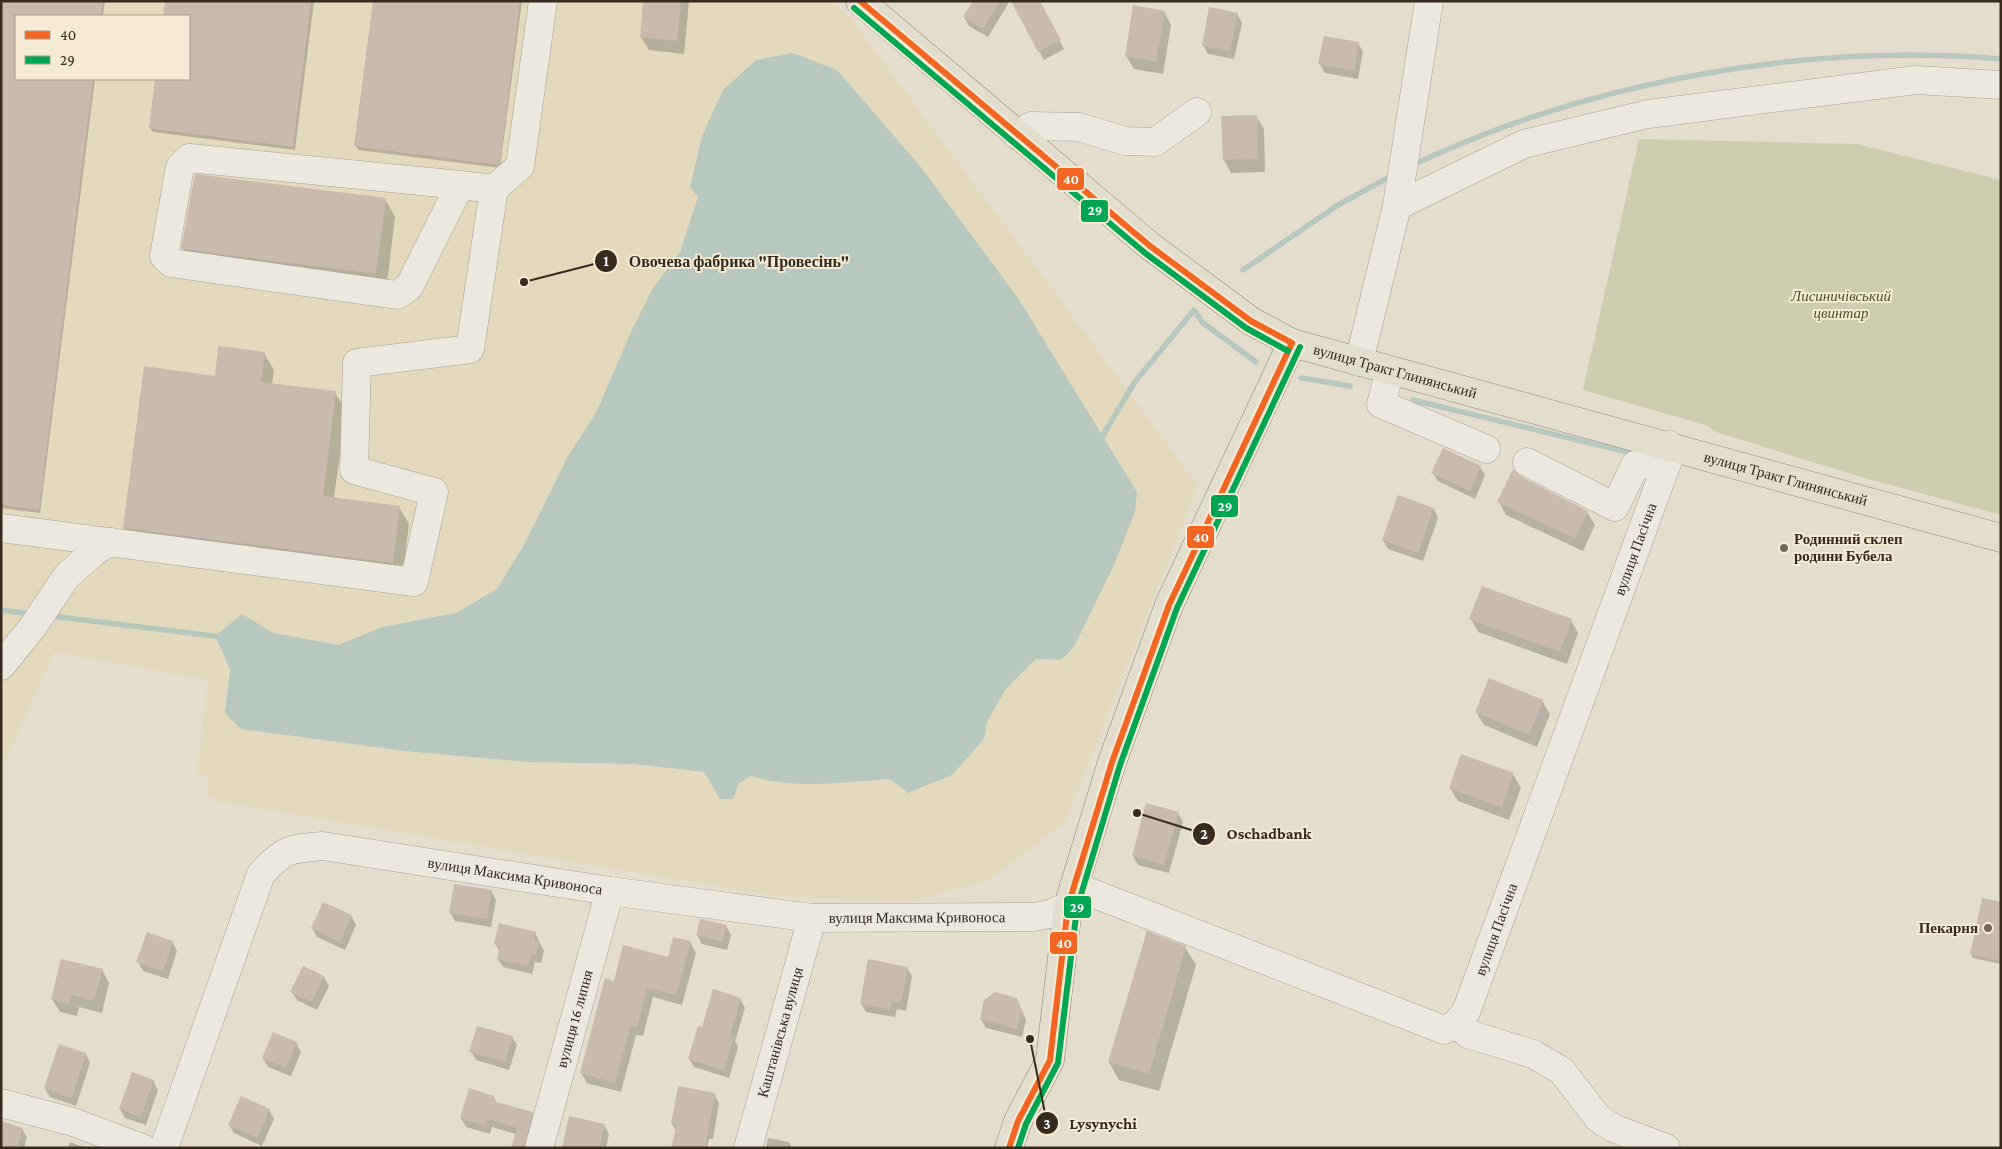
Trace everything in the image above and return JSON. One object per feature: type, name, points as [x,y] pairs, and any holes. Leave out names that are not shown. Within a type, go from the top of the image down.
[{"type":"main road","name":"вулиця Тракт Глинянський","points":[[860,1],[1150,246],[1251,321],[1292,343],[1668,454],[2001,538]]},
{"type":"main road","points":[[1009,1148],[1018,1122],[1050,1060],[1071,896],[1112,762],[1169,605],[1292,343]]},
{"type":"street","points":[[1,528],[414,582],[434,492],[354,470],[357,363],[470,349],[494,189],[520,166],[543,1]]},
{"type":"street","points":[[1359,362],[1399,194],[1429,1]]},
{"type":"street","points":[[1399,194],[1524,144],[1648,114],[1916,80],[2001,84]]},
{"type":"street","points":[[1018,135],[1032,126],[1079,127],[1125,141],[1155,142],[1197,112]]},
{"type":"street","points":[[460,185],[410,287],[397,295],[171,263],[164,256],[180,167],[189,158],[460,185],[494,189]]},
{"type":"street","points":[[1390,371],[1381,404],[1486,449]]},
{"type":"street","points":[[1527,462],[1615,507],[1636,465],[1668,454]]},
{"type":"street","name":"вулиця Пасічна","points":[[1456,1024],[1466,1012],[1668,454]]},
{"type":"street","points":[[1,666],[32,628],[68,576],[94,552],[110,542]]},
{"type":"street","name":"вулиця Максима Кривоноса","points":[[164,1148],[261,874],[278,855],[296,848],[323,846],[610,891],[812,918],[1033,917],[1050,914],[1071,896]]},
{"type":"street","name":"вулиця 16 липня","points":[[539,1148],[610,891]]},
{"type":"street","points":[[1071,896],[1444,1030],[1456,1024],[1468,1034],[1534,1054],[1562,1071],[1598,1118],[1613,1128],[1666,1148]]},
{"type":"street","name":"Каштанівська вулиця","points":[[748,1148],[812,918]]},
{"type":"street","points":[[1,1103],[73,1122],[142,1148]]},
{"type":"shaded area","points":[[1,1],[830,1],[850,17],[1198,485],[1065,823],[989,880],[909,902],[776,896],[214,801],[207,794],[209,779],[197,773],[208,680],[54,652],[1,771]]},
{"type":"shaded area","points":[[793,53],[837,70],[920,166],[1018,298],[1137,492],[1135,512],[1114,565],[1074,647],[1061,660],[1036,659],[1005,690],[987,722],[984,739],[952,775],[908,793],[890,779],[803,784],[786,783],[751,776],[739,783],[733,799],[720,799],[704,772],[634,764],[528,762],[405,751],[241,729],[225,713],[230,669],[215,636],[242,614],[273,633],[339,645],[382,627],[456,613],[497,589],[525,543],[568,456],[597,411],[629,336],[653,288],[680,252],[698,197],[690,187],[702,136],[723,90],[756,60]]},
{"type":"green space","name":"Лисиничівський цвинтар","points":[[1639,139],[1857,144],[2001,180],[2001,515],[1861,477],[1716,432],[1705,425],[1583,390]]},
{"type":"building","points":[[1,1],[103,1],[101,15],[15,15],[15,80],[93,80],[39,510],[1,505]]},
{"type":"building","points":[[165,1],[311,1],[293,147],[149,128],[155,80],[190,80],[190,15],[163,15]]},
{"type":"building","points":[[373,1],[520,1],[500,163],[498,165],[354,146]]},
{"type":"building","points":[[643,1],[681,1],[677,41],[640,37]]},
{"type":"building","points":[[973,1],[1000,1],[983,29],[963,17]]},
{"type":"building","points":[[1011,1],[1040,1],[1061,40],[1038,52]]},
{"type":"building","points":[[1133,5],[1165,11],[1156,62],[1125,56]]},
{"type":"building","points":[[1209,7],[1238,13],[1230,51],[1202,46]]},
{"type":"building","points":[[1324,36],[1359,42],[1354,71],[1318,64]]},
{"type":"building","points":[[1257,115],[1258,159],[1223,160],[1221,116]]},
{"type":"building","points":[[195,174],[386,198],[376,274],[181,249]]},
{"type":"building","points":[[218,346],[265,352],[261,382],[336,391],[323,496],[400,506],[393,563],[123,528],[144,366],[215,376]]},
{"type":"building","points":[[1443,448],[1481,466],[1470,491],[1431,473]]},
{"type":"building","points":[[1513,469],[1520,476],[1588,511],[1575,538],[1497,502]]},
{"type":"building","points":[[1398,495],[1434,508],[1418,553],[1382,540]]},
{"type":"building","points":[[1482,586],[1572,619],[1560,652],[1469,619]]},
{"type":"building","points":[[1489,678],[1543,700],[1529,735],[1475,712]]},
{"type":"building","points":[[1461,754],[1514,773],[1502,808],[1449,788]]},
{"type":"building","points":[[1146,803],[1179,812],[1164,865],[1132,856]]},
{"type":"building","points":[[454,884],[492,890],[487,919],[449,913]]},
{"type":"building","name":"Пекарня","points":[[1982,898],[2001,902],[2001,961],[1970,954]]},
{"type":"building","points":[[323,902],[352,915],[340,942],[311,928]]},
{"type":"building","points":[[700,919],[727,925],[722,942],[696,935]]},
{"type":"building","points":[[499,923],[536,932],[534,940],[539,942],[536,955],[531,954],[528,966],[497,959],[500,946],[494,944]]},
{"type":"building","points":[[1147,931],[1186,946],[1149,1074],[1108,1062]]},
{"type":"building","points":[[147,932],[173,941],[163,971],[136,962]]},
{"type":"building","points":[[673,937],[691,941],[676,995],[647,988],[637,1027],[631,1025],[615,1083],[580,1073],[605,978],[614,981],[623,945],[668,957]]},
{"type":"building","points":[[61,959],[103,969],[94,1001],[72,995],[69,1004],[51,999]]},
{"type":"building","points":[[868,959],[908,967],[901,1002],[892,1001],[890,1009],[860,1004]]},
{"type":"building","points":[[303,966],[324,976],[312,1002],[290,992]]},
{"type":"building","points":[[713,989],[741,998],[730,1036],[734,1037],[724,1070],[688,1059],[698,1026],[702,1027]]},
{"type":"building","points":[[995,992],[1017,998],[1022,1010],[1017,1029],[980,1019],[984,1000]]},
{"type":"building","points":[[477,1026],[513,1036],[505,1062],[469,1052]]},
{"type":"building","points":[[273,1032],[297,1042],[286,1068],[262,1058]]},
{"type":"building","points":[[59,1044],[86,1053],[72,1098],[44,1088]]},
{"type":"building","points":[[132,1072],[154,1080],[141,1117],[119,1109]]},
{"type":"building","points":[[678,1086],[715,1093],[705,1148],[671,1148],[677,1125],[671,1124]]},
{"type":"building","points":[[469,1088],[494,1096],[493,1101],[533,1112],[524,1148],[511,1148],[517,1128],[488,1119],[485,1126],[460,1118]]},
{"type":"building","points":[[241,1096],[270,1109],[257,1138],[228,1125]]},
{"type":"building","points":[[569,1116],[605,1124],[599,1148],[562,1148]]},
{"type":"building","points":[[1,1121],[23,1128],[17,1148],[1,1148]]},
{"type":"waterway","points":[[1413,165],[1481,136],[1551,111],[1625,91],[1700,74],[1776,63],[1852,57],[1927,55],[2001,59]]},
{"type":"waterway","points":[[1243,270],[1338,205],[1393,175]]},
{"type":"waterway","points":[[1099,442],[1134,383],[1194,310],[1202,322],[1256,362]]},
{"type":"waterway","points":[[1301,378],[1350,386]]},
{"type":"waterway","points":[[1413,400],[1635,454]]},
{"type":"waterway","points":[[1,610],[31,614]]},
{"type":"waterway","points":[[51,616],[222,637]]},
{"type":"transit line","name":"40","points":[[860,1],[1150,246],[1251,321],[1292,343]]},
{"type":"transit line","name":"29","points":[[854,8],[1145,253],[1246,328],[1288,351]]},
{"type":"transit line","name":"40","points":[[1009,1148],[1018,1121],[1050,1060],[1068,906],[1112,762],[1169,605],[1292,343]]},
{"type":"transit line","name":"29","points":[[1018,1148],[1026,1124],[1058,1063],[1077,908],[1120,765],[1177,608],[1300,347]]},
{"type":"place","name":"Овочева фабрика \"Провесінь\"","points":[[524,282]]},
{"type":"place","name":"Родинний склеп родини Бубела","points":[[1784,548]]},
{"type":"place","name":"Oschadbank","points":[[1137,813]]},
{"type":"place","name":"Пекарня","points":[[1988,928]]},
{"type":"place","name":"Lysynychi","points":[[1030,1039]]}]
